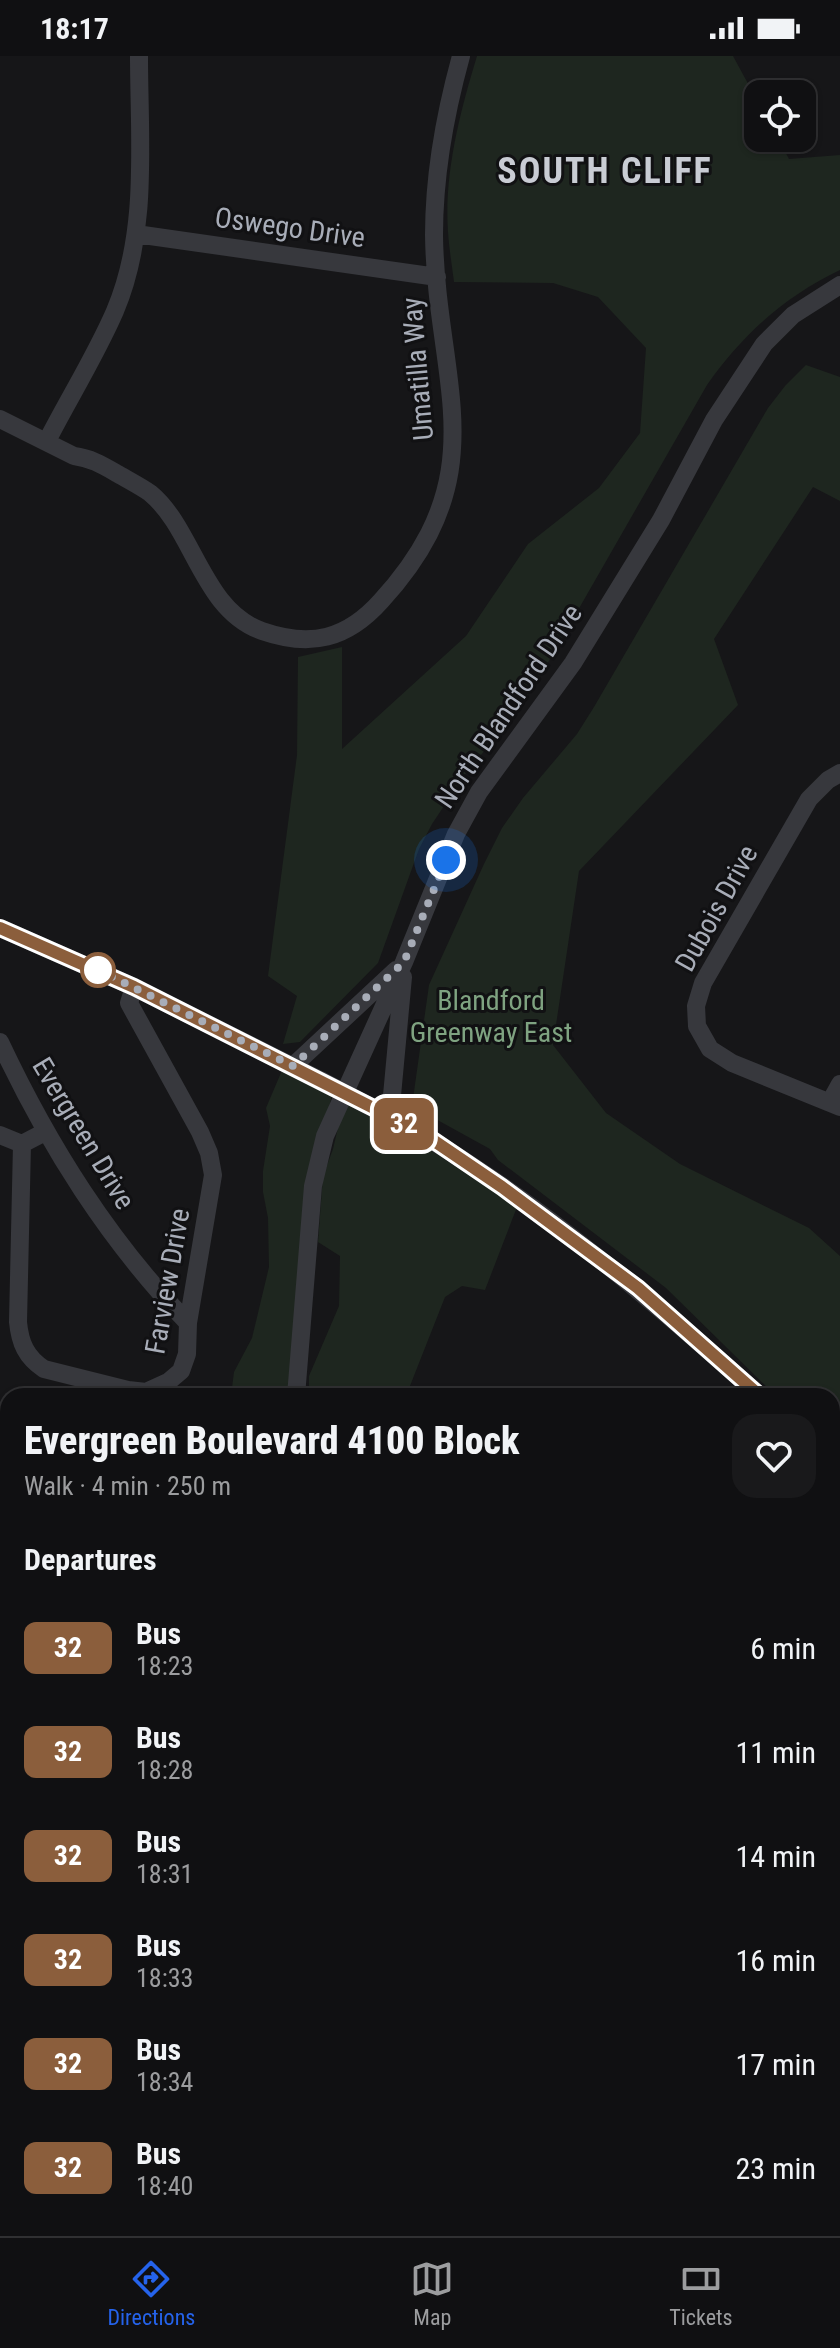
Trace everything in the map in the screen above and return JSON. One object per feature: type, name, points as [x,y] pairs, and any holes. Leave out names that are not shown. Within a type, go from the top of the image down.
[{"type":"street","points":[[0,419],[47,441],[115,310],[136,234],[140,196],[139,56]]},
{"type":"street","name":"Umatilla Way","points":[[47,441],[74,456],[87,458],[151,494],[230,611],[259,630],[295,640],[335,637],[371,613],[400,581],[427,540],[447,491],[454,441],[454,407],[434,237],[436,188],[449,100],[461,56]]},
{"type":"street","name":"Oswego Drive","points":[[136,234],[437,277]]},
{"type":"street","name":"North Blandford Drive","points":[[297,1388],[313,1186],[325,1136],[404,962],[456,834],[479,792],[573,663],[661,520],[714,420],[764,344],[793,315],[840,285]]},
{"type":"street","name":"Dubois Drive","points":[[835,1105],[732,1063],[710,1049],[697,1026],[696,1006],[703,983],[809,799],[840,773]]},
{"type":"street","points":[[0,928],[134,987],[421,1132],[502,1187],[626,1279],[751,1388]]},
{"type":"street","points":[[293,1066],[404,962]]},
{"type":"street","points":[[390,1117],[404,962]]},
{"type":"street","name":"Farview Drive","points":[[134,987],[129,1003],[200,1132],[213,1175],[188,1323],[187,1354],[181,1371],[155,1388]]},
{"type":"street","name":"Evergreen Drive","points":[[0,1042],[45,1132],[120,1246],[188,1323]]},
{"type":"street","points":[[835,1105],[840,1084]]},
{"type":"street","points":[[0,1135],[22,1144],[45,1132]]},
{"type":"street","name":"Farview Drive","points":[[22,1144],[18,1322],[25,1350],[33,1362],[44,1369],[120,1388]]},
{"type":"green space","points":[[477,56],[733,56],[746,80],[744,152],[785,152],[789,159],[840,155],[840,270],[801,292],[766,318],[735,349],[707,385],[542,673],[515,714],[466,773],[432,824],[419,849],[378,963],[300,1042],[283,1044],[297,996],[268,976],[297,755],[298,657],[342,647],[342,749],[466,636],[528,544],[599,488],[640,433],[646,348],[598,297],[553,283],[454,282],[447,210],[459,121]]},
{"type":"green space","name":"Blandford Greenway East","points":[[806,365],[840,377],[840,501],[813,487],[714,639],[738,705],[579,871],[553,1045],[606,1113],[680,1164],[809,1228],[840,1256],[840,1388],[768,1388],[666,1288],[498,1160],[490,1149],[412,1106],[429,985],[502,828],[577,734],[768,408]]},
{"type":"green space","points":[[283,1068],[332,1095],[325,1124],[289,1388],[232,1388],[234,1372],[252,1338],[269,1267],[268,1218],[263,1192],[270,1126],[266,1108]]},
{"type":"green space","points":[[345,1098],[517,1207],[485,1290],[462,1286],[445,1297],[409,1388],[309,1388],[309,1376],[339,1306],[340,1256],[318,1242],[323,1176]]},
{"type":"bus line","name":"32","points":[[0,928],[134,987],[421,1132],[502,1187],[638,1288],[751,1388]]},
{"type":"district","name":"SOUTH CLIFF","points":[[605,170]]},
{"type":"route","points":[[98,970],[92,967],[293,1066],[404,962],[446,860]]}]
